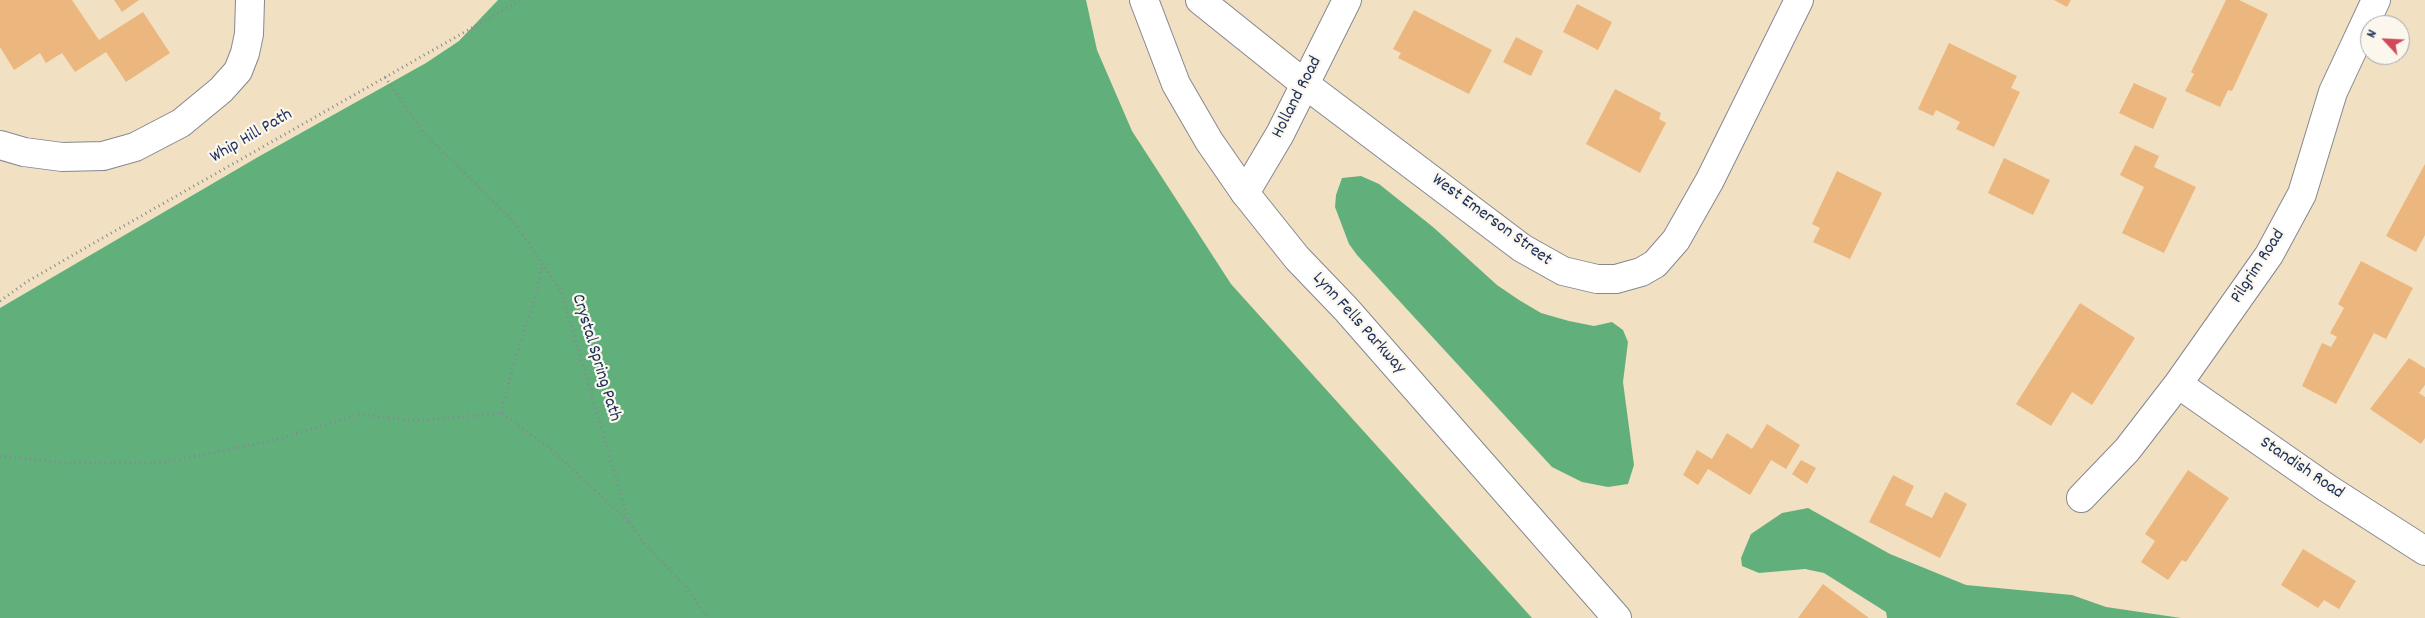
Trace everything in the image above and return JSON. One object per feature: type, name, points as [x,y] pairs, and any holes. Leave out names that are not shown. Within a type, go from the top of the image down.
[{"type":"street","points":[[0,145],[24,152],[62,157],[103,156],[135,147],[181,122],[220,90],[238,71],[245,53],[249,34],[250,0]]},
{"type":"street","name":"Lynn Fells Parkway","points":[[1144,0],[1176,84],[1209,141],[1245,193],[1297,258],[1346,309],[1617,618]]},
{"type":"street","name":"West Emerson Street","points":[[1200,0],[1306,85],[1522,248],[1550,265],[1580,276],[1616,279],[1641,272],[1655,264],[1666,253],[1685,226],[1800,0]]},
{"type":"street","name":"Holland Road","points":[[1245,193],[1306,85],[1347,0]]},
{"type":"street","name":"Pilgrim Road","points":[[2081,498],[2127,450],[2178,384],[2259,271],[2286,225],[2306,182],[2333,92],[2376,0]]},
{"type":"street","name":"Standish Road","points":[[2178,384],[2327,488],[2425,551]]},
{"type":"path","name":"Whip Hill Path","points":[[0,301],[28,281],[98,240],[521,0]]},
{"type":"path","name":"Crystal Spring Path","points":[[385,77],[423,132],[513,221],[561,291],[630,522],[644,543],[685,586],[708,618]]},
{"type":"path","points":[[502,414],[511,373],[537,291],[542,264]]},
{"type":"path","points":[[0,456],[65,464],[161,463],[275,440],[360,414],[415,420],[502,414],[546,446],[630,522]]},
{"type":"green space","points":[[498,0],[1086,0],[1097,50],[1132,131],[1231,284],[1532,618],[0,618],[0,308],[258,157],[426,63],[459,41]]},
{"type":"green space","points":[[1361,176],[1379,184],[1433,227],[1497,285],[1541,313],[1594,326],[1612,322],[1623,330],[1628,342],[1623,382],[1634,465],[1628,484],[1608,487],[1582,482],[1552,467],[1357,255],[1349,244],[1335,207],[1336,195],[1342,178]]},
{"type":"green space","points":[[1808,508],[1890,554],[1966,585],[2072,595],[2106,607],[2181,618],[1887,618],[1886,612],[1824,573],[1805,569],[1759,573],[1742,566],[1741,558],[1751,534],[1782,513]]},
{"type":"building","points":[[0,0],[72,0],[99,40],[143,12],[170,53],[126,82],[106,52],[75,72],[62,53],[46,63],[40,53],[14,70],[0,47]]},
{"type":"building","points":[[114,0],[139,0],[122,12]]},
{"type":"building","points":[[2054,0],[2071,0],[2067,7]]},
{"type":"building","points":[[2226,0],[2239,0],[2268,14],[2232,91],[2228,90],[2220,107],[2185,91],[2194,74],[2191,72]]},
{"type":"building","points":[[1577,4],[1612,22],[1598,50],[1563,32]]},
{"type":"building","points":[[1414,10],[1492,50],[1469,94],[1398,58],[1401,53],[1393,49]]},
{"type":"building","points":[[1516,37],[1543,51],[1531,76],[1503,62]]},
{"type":"building","points":[[1949,43],[2017,76],[2011,88],[2020,92],[1994,147],[1956,129],[1960,122],[1936,110],[1933,116],[1918,109]]},
{"type":"building","points":[[2134,83],[2167,98],[2153,129],[2119,113]]},
{"type":"building","points":[[1615,89],[1661,113],[1659,119],[1666,123],[1640,173],[1586,144]]},
{"type":"building","points":[[2135,145],[2159,156],[2154,167],[2196,187],[2164,253],[2122,233],[2144,187],[2120,175]]},
{"type":"building","points":[[2004,158],[2050,180],[2033,215],[1988,193]]},
{"type":"building","points":[[2425,164],[2425,235],[2416,252],[2386,236]]},
{"type":"building","points":[[1837,171],[1882,193],[1850,259],[1813,242],[1820,228],[1812,224]]},
{"type":"building","points":[[2361,261],[2413,288],[2386,339],[2374,333],[2336,404],[2302,386],[2322,343],[2331,347],[2337,337],[2330,333],[2344,308],[2338,304]]},
{"type":"building","points":[[2080,303],[2135,338],[2092,405],[2072,392],[2051,426],[2016,404]]},
{"type":"building","points":[[2409,358],[2425,368],[2425,385],[2419,393],[2425,397],[2425,438],[2421,444],[2370,409]]},
{"type":"building","points":[[1767,424],[1800,445],[1786,469],[1771,460],[1750,495],[1708,469],[1698,485],[1683,475],[1697,450],[1712,459],[1727,433],[1752,449]]},
{"type":"building","points":[[1801,460],[1816,468],[1807,484],[1792,474]]},
{"type":"building","points":[[2188,470],[2229,498],[2186,562],[2182,560],[2168,580],[2141,562],[2155,541],[2145,534]]},
{"type":"building","points":[[1893,475],[1914,486],[1905,505],[1932,518],[1945,492],[1967,504],[1940,558],[1869,522]]},
{"type":"building","points":[[2303,549],[2356,581],[2339,609],[2324,600],[2318,608],[2281,585]]},
{"type":"building","points":[[1823,584],[1869,618],[1798,618]]}]
